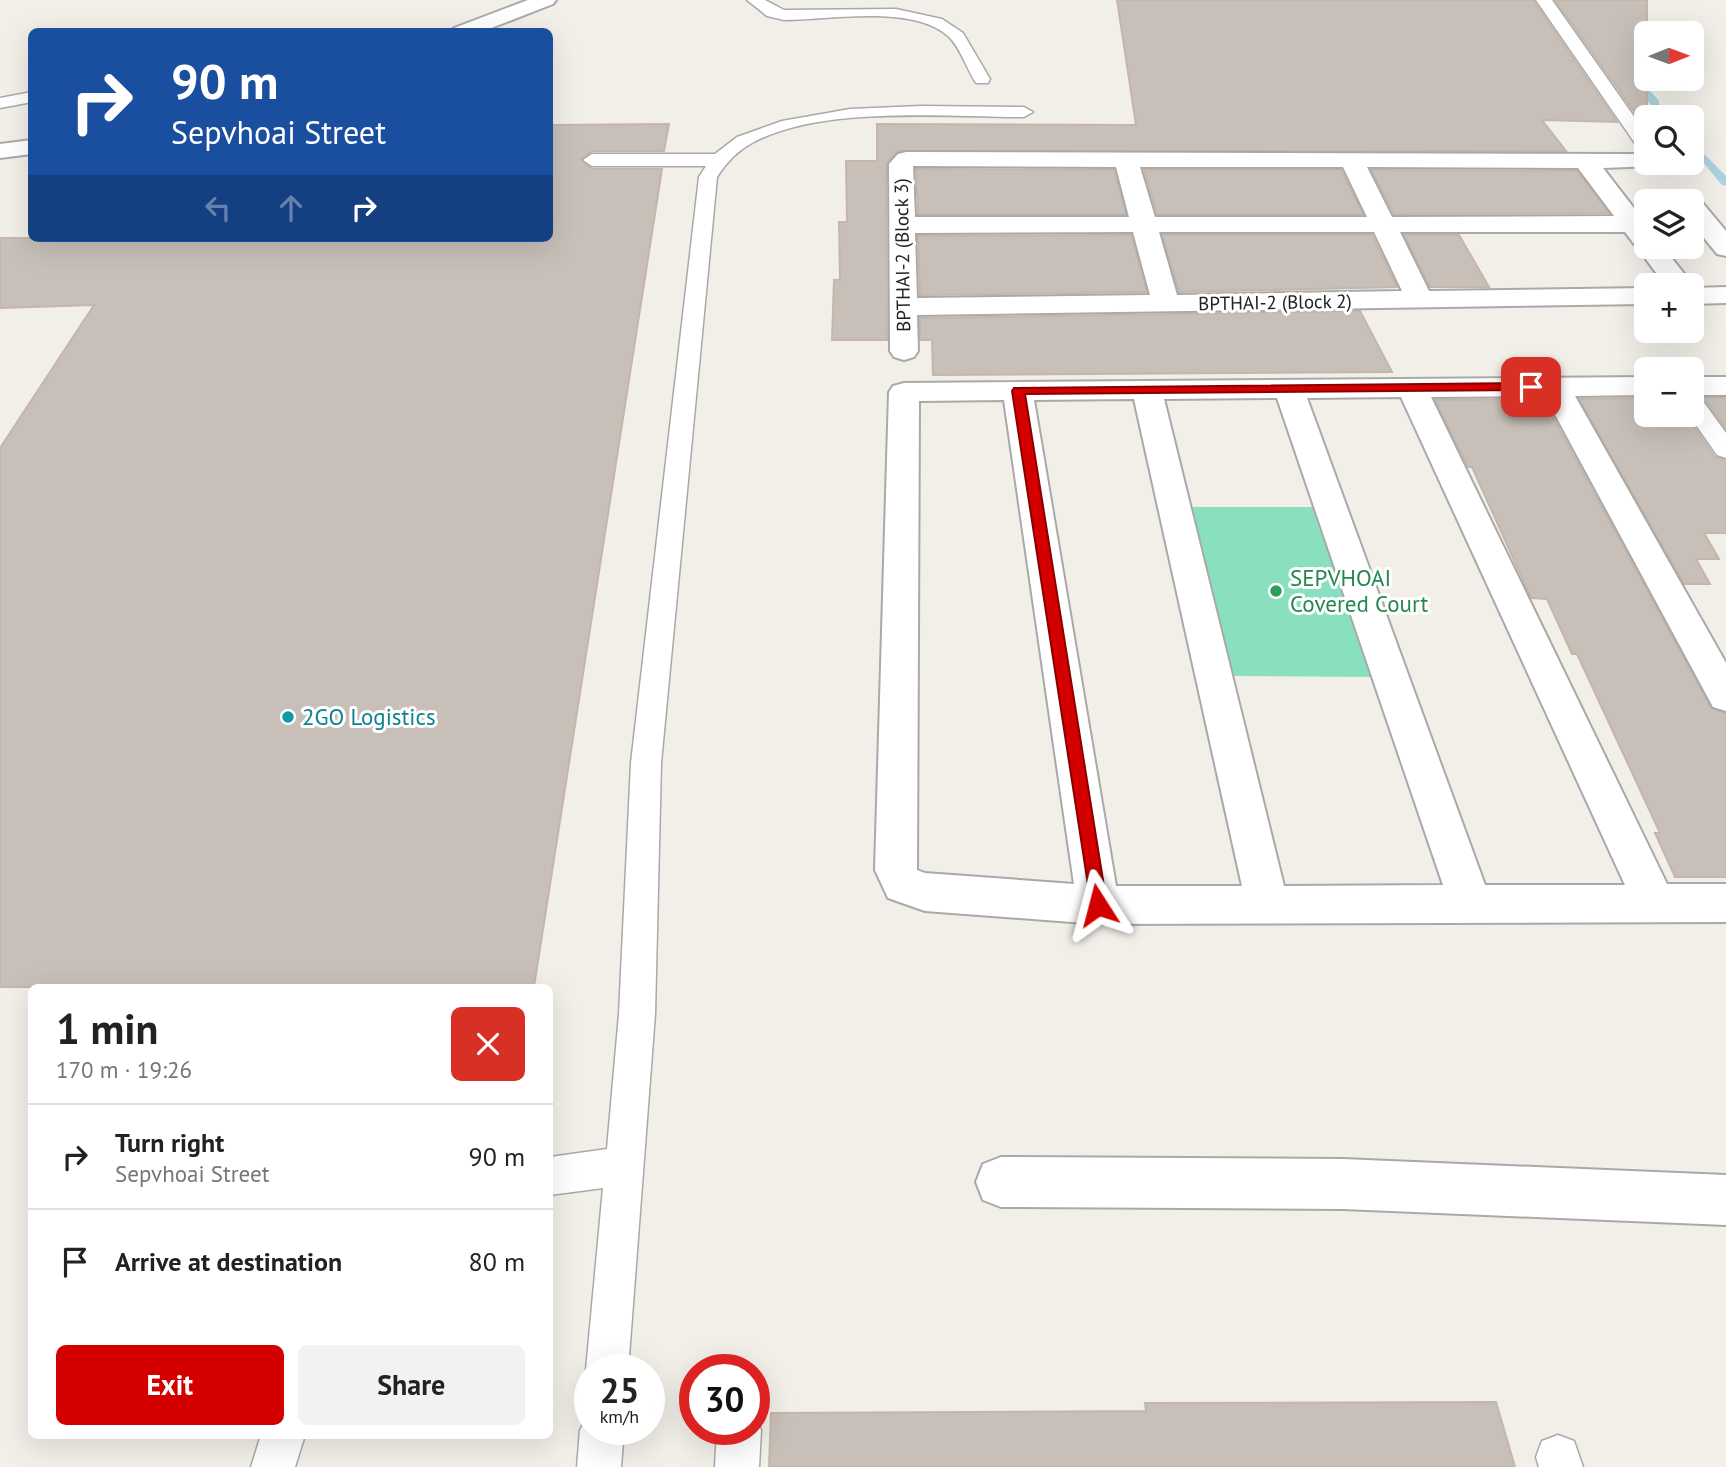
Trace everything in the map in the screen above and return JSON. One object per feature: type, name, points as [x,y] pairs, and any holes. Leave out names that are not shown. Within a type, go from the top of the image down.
[{"type":"street","points":[[472,28],[546,0]]},
{"type":"street","points":[[0,151],[28,148]]},
{"type":"street","points":[[1166,303],[1126,159],[1585,161],[1672,183],[1726,248]]},
{"type":"street","name":"BPTHAI-2 (Block 3)","points":[[1126,159],[904,160],[901,164],[904,371],[896,870],[903,885],[925,892],[1098,905],[1726,903]]},
{"type":"street","points":[[1352,161],[1420,300]]},
{"type":"street","points":[[1585,161],[1634,226]]},
{"type":"street","points":[[902,225],[1384,225],[1634,238]]},
{"type":"street","points":[[1659,259],[1670,273]]},
{"type":"street","points":[[1704,296],[1726,295]]},
{"type":"street","name":"BPTHAI-2 (Block 2)","points":[[903,307],[1634,296]]},
{"type":"street","points":[[904,371],[1018,391],[1634,386]]},
{"type":"street","points":[[1704,386],[1726,386]]},
{"type":"street","points":[[1555,387],[1726,697]]},
{"type":"street","points":[[1412,388],[1655,904]]},
{"type":"street","points":[[1289,389],[1471,905]]},
{"type":"street","points":[[1147,390],[1268,906]]},
{"type":"street","points":[[1018,391],[1098,905]]},
{"type":"street","points":[[1001,1182],[1343,1184],[1726,1200]]},
{"type":"lane","points":[[755,0],[773,13],[784,15],[907,10],[954,33],[982,79]]},
{"type":"lane","points":[[1544,0],[1634,119]]},
{"type":"lane","points":[[0,103],[28,98]]},
{"type":"lane","points":[[608,1354],[637,1014],[646,763],[708,177],[718,160],[748,138],[822,117],[853,114],[1024,112]]},
{"type":"lane","points":[[592,160],[718,160]]},
{"type":"lane","points":[[1704,419],[1726,450]]},
{"type":"lane","points":[[553,1176],[626,1167]]},
{"type":"lane","points":[[273,1467],[282,1439]]},
{"type":"lane","points":[[599,1467],[601,1445]]},
{"type":"lane","points":[[737,1467],[738,1445]]},
{"type":"green space","name":"SEPVHOAI Covered Court","points":[[1189,507],[1314,507],[1372,677],[1230,676]]},
{"type":"building","points":[[1117,0],[1533,0],[1617,122],[1542,120],[1566,151],[897,151],[886,164],[887,340],[832,340],[834,280],[840,280],[839,222],[847,222],[846,161],[877,161],[877,124],[1136,125]]},
{"type":"building","points":[[1555,0],[1647,0],[1647,21],[1634,21],[1634,91],[1647,91],[1647,105],[1634,105],[1634,112]]},
{"type":"building","name":"2GO Logistics","points":[[669,124],[664,151],[592,151],[581,159],[592,169],[662,169],[534,984],[28,984],[28,987],[0,987],[0,448],[94,305],[0,308],[0,238],[28,238],[28,242],[553,242],[553,125]]},
{"type":"building","points":[[916,169],[1114,170],[1126,214],[918,214]]},
{"type":"building","points":[[1144,170],[1341,170],[1363,214],[1157,214]]},
{"type":"building","points":[[1371,170],[1577,171],[1609,213],[1394,214]]},
{"type":"building","points":[[1131,235],[1147,292],[920,295],[918,236]]},
{"type":"building","points":[[1162,235],[1372,235],[1397,287],[1179,292]]},
{"type":"building","points":[[1404,235],[1459,235],[1489,287],[1430,287]]},
{"type":"building","points":[[1360,311],[1392,372],[933,375],[932,340],[920,340],[920,318]]},
{"type":"building","points":[[1634,398],[1634,427],[1694,427],[1715,457],[1726,460],[1726,533],[1704,533],[1719,559],[1696,559],[1710,584],[1684,584],[1579,399]]},
{"type":"building","points":[[1704,398],[1726,398],[1726,429]]},
{"type":"building","points":[[1543,399],[1711,708],[1726,713],[1726,877],[1675,877],[1655,833],[1660,833],[1577,654],[1572,654],[1547,599],[1531,598],[1472,467],[1468,467],[1435,400]]},
{"type":"building","points":[[1496,1402],[1515,1467],[769,1467],[771,1413],[1146,1411],[1145,1403]]},
{"type":"waterway","points":[[1631,76],[1655,103]]},
{"type":"waterway","points":[[1704,157],[1726,183]]},
{"type":"place","name":"SEPVHOAI Covered Court","points":[[1276,591]]},
{"type":"place","name":"2GO Logistics","points":[[288,717]]},
{"type":"route","points":[[1098,905],[1018,391],[1531,387]]}]
